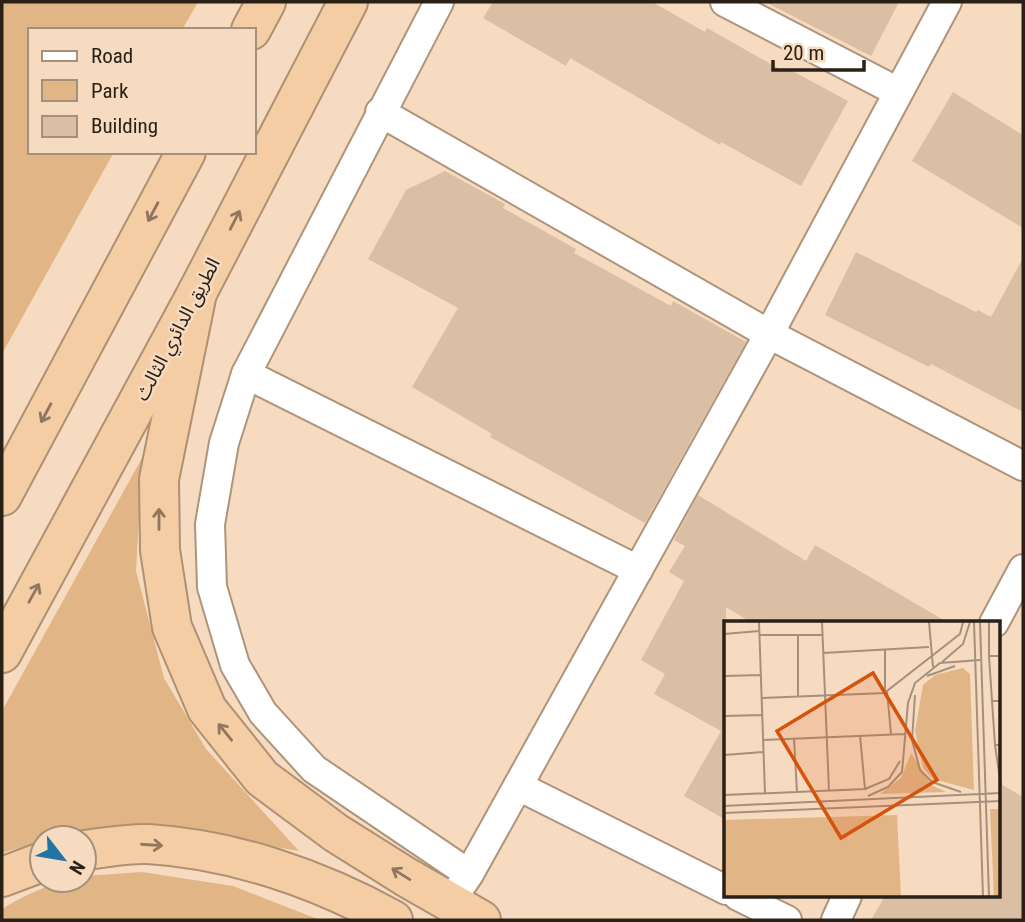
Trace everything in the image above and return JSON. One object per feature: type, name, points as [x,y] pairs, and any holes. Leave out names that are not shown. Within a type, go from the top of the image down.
[{"type":"highway","points":[[252,28],[266,2]]},
{"type":"highway","name":"الطريق الدائري الثالث","points":[[2,653],[197,293],[348,2]]},
{"type":"highway","points":[[2,496],[185,154]]},
{"type":"highway","points":[[197,293],[159,479],[160,550],[172,627],[207,709],[262,778],[336,833],[467,899]]},
{"type":"highway","points":[[98,849],[146,844],[229,855],[310,881],[393,920]]},
{"type":"highway","points":[[2,877],[28,867]]},
{"type":"street","points":[[439,2],[246,373],[224,443],[210,524],[212,587],[235,665],[263,713],[314,769],[467,899],[518,786],[769,334],[947,2]]},
{"type":"street","points":[[725,2],[898,92]]},
{"type":"street","points":[[380,112],[769,334],[1023,466]]},
{"type":"street","points":[[246,373],[638,570]]},
{"type":"street","points":[[995,621],[1023,569]]},
{"type":"street","points":[[518,786],[724,889]]},
{"type":"street","points":[[742,898],[787,920]]},
{"type":"street","points":[[836,920],[846,898]]},
{"type":"green space","points":[[2,2],[198,2],[183,28],[28,28],[28,154],[113,154],[2,354]]},
{"type":"green space","points":[[142,458],[136,571],[164,678],[206,749],[299,851],[186,832],[98,831],[98,824],[28,824],[28,845],[2,853],[2,711]]},
{"type":"green space","points":[[142,872],[233,886],[320,920],[2,920],[2,909],[29,894],[98,894],[98,875]]},
{"type":"building","points":[[493,2],[652,2],[705,32],[707,28],[785,72],[787,68],[848,101],[801,186],[721,142],[720,145],[570,58],[566,66],[483,18]]},
{"type":"building","points":[[765,2],[899,2],[871,56]]},
{"type":"building","points":[[953,92],[1023,135],[1023,228],[912,161]]},
{"type":"building","points":[[445,171],[505,204],[503,208],[576,249],[574,253],[671,306],[673,301],[746,342],[645,523],[490,437],[492,434],[412,387],[458,308],[368,259],[406,190]]},
{"type":"building","points":[[856,252],[991,317],[1023,258],[1023,412],[931,364],[929,367],[825,315]]},
{"type":"building","points":[[698,495],[806,561],[815,545],[946,621],[749,621],[726,607],[724,819],[684,796],[721,731],[654,694],[665,674],[641,660],[684,581],[669,572],[685,546],[674,540]]},
{"type":"building","points":[[1000,784],[1023,797],[1023,920],[871,920],[884,898],[1000,898]]}]
